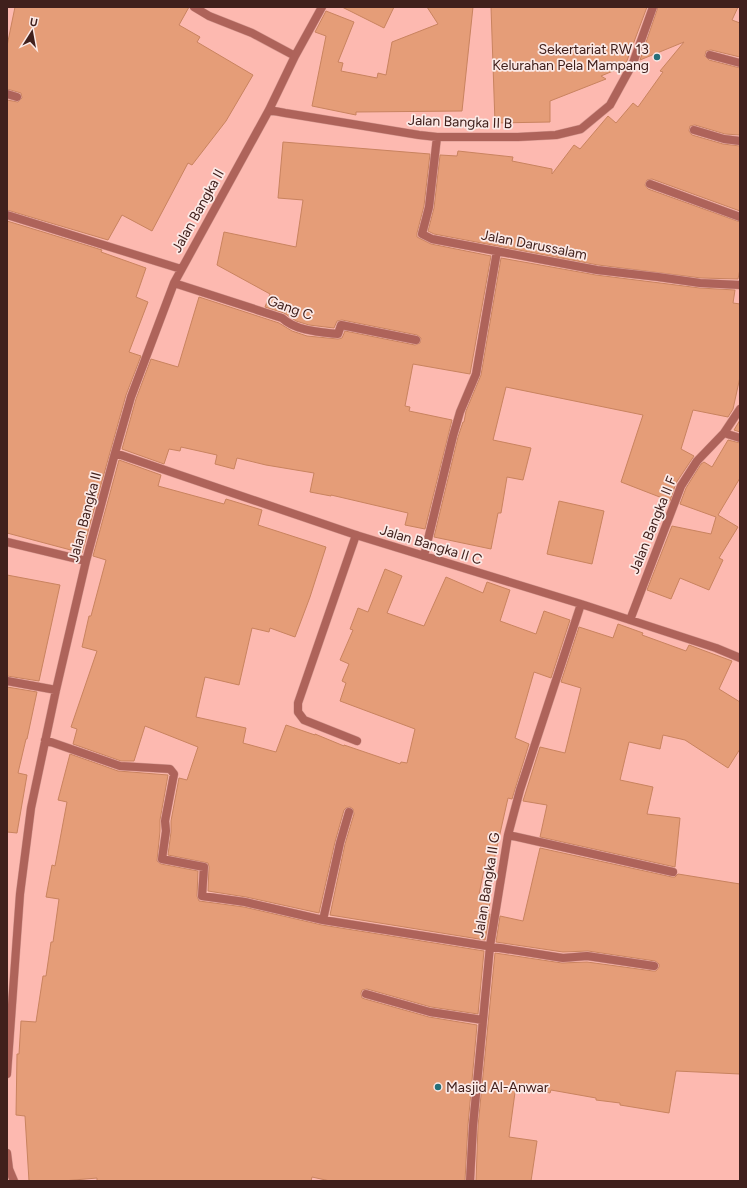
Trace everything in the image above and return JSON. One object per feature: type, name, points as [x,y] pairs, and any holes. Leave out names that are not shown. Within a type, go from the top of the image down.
[{"type":"street","points":[[194,7],[210,16],[252,33],[295,56]]},
{"type":"street","name":"Jalan Bangka II","points":[[7,1074],[8,1033],[20,894],[31,808],[86,560],[115,452],[132,397],[174,283],[269,110],[295,56],[322,7]]},
{"type":"street","name":"Jalan Bangka II B","points":[[269,110],[403,133],[437,137],[518,137],[556,135],[581,129],[610,105],[633,63],[653,7]]},
{"type":"street","points":[[710,55],[740,63]]},
{"type":"street","points":[[7,94],[17,97]]},
{"type":"street","points":[[694,130],[740,142]]},
{"type":"street","name":"Jalan Darussalam","points":[[437,137],[429,207],[422,234],[432,239],[597,270],[700,283],[740,285]]},
{"type":"street","points":[[650,184],[740,217]]},
{"type":"street","points":[[7,215],[181,269]]},
{"type":"street","points":[[424,556],[452,436],[460,412],[476,374],[497,251]]},
{"type":"street","name":"Gang C","points":[[174,283],[282,318],[288,324],[314,331],[338,334],[340,325],[416,340]]},
{"type":"street","name":"Jalan Bangka II F","points":[[630,620],[681,486],[697,461],[724,433],[740,409]]},
{"type":"street","points":[[724,433],[740,438]]},
{"type":"street","name":"Jalan Bangka II C","points":[[115,452],[356,535],[581,604],[716,648],[740,658]]},
{"type":"street","points":[[356,535],[298,703],[298,712],[304,720],[356,741]]},
{"type":"street","points":[[7,542],[86,560]]},
{"type":"street","name":"Jalan Bangka II G","points":[[470,1181],[482,1020],[490,946],[508,835],[520,790],[581,604]]},
{"type":"street","points":[[7,681],[56,690]]},
{"type":"street","points":[[45,740],[120,766],[170,769],[174,774],[165,821],[166,831],[162,859],[204,867],[202,896],[245,902],[323,920],[563,958],[587,956],[654,966]]},
{"type":"street","points":[[323,920],[340,843],[349,812]]},
{"type":"street","points":[[508,835],[673,872]]},
{"type":"street","points":[[366,994],[430,1012],[482,1020]]},
{"type":"street","points":[[7,1153],[9,1169],[14,1181]]},
{"type":"building","points":[[15,7],[189,7],[179,25],[200,37],[197,42],[253,75],[226,121],[192,165],[188,163],[152,231],[122,215],[108,240],[7,210],[7,100],[18,102],[22,98],[21,93],[7,89],[7,46]]},
{"type":"building","points":[[342,7],[394,7],[384,28]]},
{"type":"building","points":[[427,7],[473,7],[462,111],[356,112],[356,115],[312,106],[326,36],[315,32],[326,11],[354,22],[338,62],[343,63],[341,71],[377,78],[378,73],[386,75],[392,42],[438,24]]},
{"type":"building","points":[[491,7],[647,7],[625,66],[601,76],[606,79],[550,101],[550,122],[495,123]]},
{"type":"building","points":[[658,7],[738,7],[732,20],[740,23],[740,57],[711,50],[706,51],[705,56],[709,60],[740,68],[740,135],[725,134],[695,125],[690,126],[689,131],[692,135],[723,144],[740,146],[740,211],[652,179],[647,180],[645,185],[648,189],[740,222],[740,269],[738,279],[701,278],[598,265],[434,234],[428,231],[434,208],[440,155],[457,156],[458,151],[513,157],[512,161],[552,169],[552,174],[574,145],[580,149],[608,116],[616,123],[633,103],[638,107],[663,72],[660,71],[684,42],[640,60]]},
{"type":"building","points":[[283,142],[430,154],[424,206],[417,237],[431,244],[491,256],[470,374],[413,364],[405,406],[410,407],[409,411],[452,420],[425,529],[405,525],[408,513],[331,495],[310,492],[314,473],[266,465],[237,458],[234,469],[215,464],[217,455],[181,447],[180,451],[169,449],[164,464],[122,449],[136,399],[151,359],[178,367],[199,297],[279,323],[292,331],[307,336],[338,339],[342,338],[345,331],[415,345],[420,343],[421,338],[417,335],[342,320],[337,321],[334,328],[309,325],[296,321],[284,313],[265,307],[270,294],[217,265],[224,232],[296,247],[303,200],[278,198]]},
{"type":"building","points":[[7,221],[102,250],[101,252],[146,268],[136,297],[148,302],[129,352],[141,356],[126,395],[82,553],[7,533]]},
{"type":"building","points":[[501,258],[596,275],[700,288],[735,290],[733,303],[740,304],[740,377],[733,409],[728,417],[693,410],[681,449],[694,456],[676,483],[670,501],[621,482],[643,415],[506,387],[493,440],[531,448],[523,480],[507,477],[501,513],[498,513],[491,549],[434,537],[458,437],[464,422],[466,411],[481,375]]},
{"type":"building","points":[[740,420],[740,432],[734,430]]},
{"type":"building","points":[[728,440],[740,443],[740,478],[718,515],[738,527],[719,558],[723,560],[709,590],[680,578],[671,599],[647,590],[672,526],[711,534],[716,517],[680,504],[686,488],[701,464],[704,462],[712,467]]},
{"type":"building","points":[[119,460],[161,475],[158,486],[224,504],[226,499],[262,510],[258,525],[326,547],[295,637],[270,628],[269,632],[252,628],[239,685],[205,677],[196,717],[246,728],[243,743],[276,752],[286,725],[400,764],[401,762],[407,763],[415,729],[340,701],[346,683],[342,681],[349,664],[340,660],[353,630],[350,629],[358,608],[368,612],[385,569],[402,576],[387,613],[424,626],[446,577],[483,593],[487,582],[510,590],[500,621],[536,634],[544,611],[570,620],[551,678],[534,672],[515,738],[529,744],[512,799],[508,798],[494,860],[486,859],[478,900],[490,902],[488,914],[490,914],[485,940],[330,915],[345,844],[354,814],[353,809],[350,807],[344,810],[319,913],[246,897],[208,891],[208,863],[168,855],[171,821],[179,778],[187,780],[198,747],[145,726],[134,761],[121,761],[73,744],[77,729],[71,727],[97,651],[82,647],[89,616],[91,616],[106,560],[93,556]]},
{"type":"building","points":[[559,501],[604,511],[592,564],[547,554]]},
{"type":"building","points":[[7,575],[60,585],[39,681],[7,676]]},
{"type":"building","points":[[618,624],[643,633],[642,635],[686,651],[689,645],[732,661],[719,689],[740,702],[740,749],[728,768],[685,740],[663,735],[660,749],[629,742],[620,780],[653,787],[647,814],[680,818],[675,867],[540,837],[547,805],[523,801],[540,747],[565,753],[581,688],[561,682],[579,627],[613,638]]},
{"type":"building","points":[[7,687],[37,692],[18,773],[27,775],[17,833],[7,832]]},
{"type":"building","points":[[70,754],[118,771],[168,775],[160,820],[157,861],[161,864],[198,871],[197,896],[199,901],[244,907],[322,925],[484,951],[478,1014],[431,1007],[367,989],[362,990],[361,993],[362,998],[429,1017],[477,1025],[468,1125],[465,1181],[330,1181],[312,1177],[311,1181],[97,1181],[97,1178],[63,1181],[29,1181],[25,1116],[16,1115],[17,1054],[19,1054],[21,1021],[36,1022],[43,976],[46,976],[51,942],[53,942],[59,899],[46,897],[52,865],[55,866],[67,802],[58,800]]},
{"type":"building","points":[[540,848],[672,877],[675,877],[678,874],[740,884],[740,1074],[676,1071],[669,1113],[620,1105],[620,1103],[596,1100],[596,1098],[551,1090],[550,1093],[516,1085],[509,1137],[537,1141],[531,1181],[476,1181],[478,1126],[495,953],[562,963],[587,962],[653,971],[656,971],[659,967],[659,964],[655,961],[588,951],[563,952],[496,942],[500,916],[523,921]]},
{"type":"place","name":"Sekertariat RW 13 Kelurahan Pela Mampang","points":[[657,57]]},
{"type":"place","name":"Masjid Al-Anwar","points":[[438,1087]]}]
